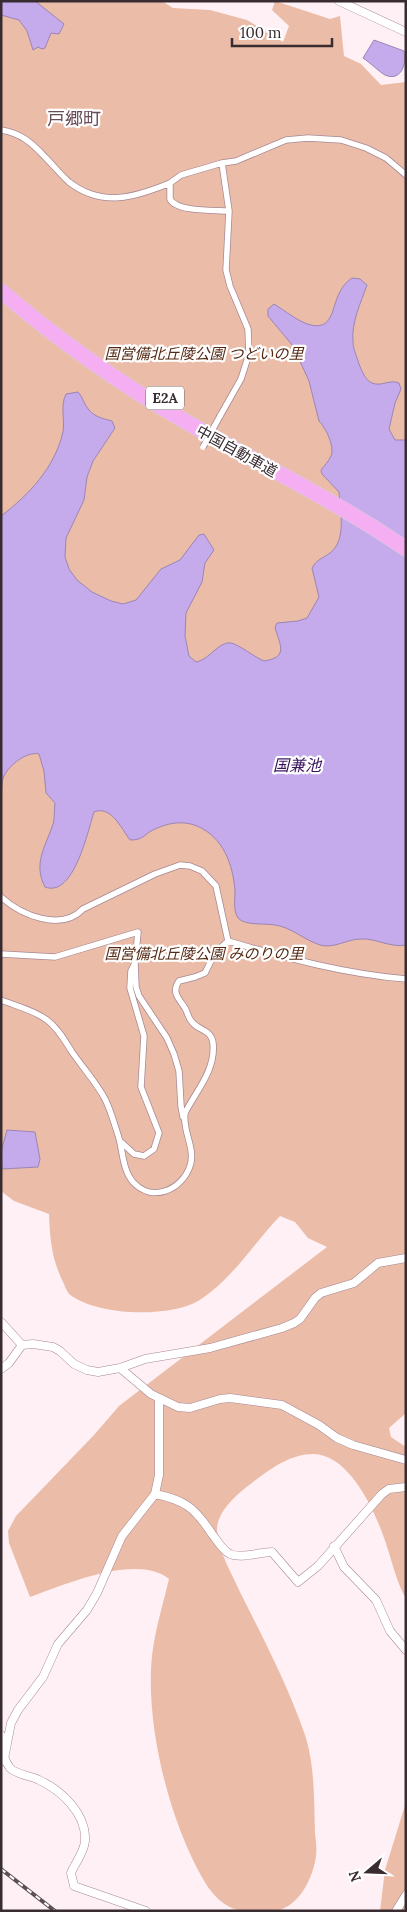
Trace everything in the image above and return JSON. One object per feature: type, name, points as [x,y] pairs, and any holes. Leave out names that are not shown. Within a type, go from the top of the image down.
[{"type":"highway","name":"中国自動車道","points":[[1,279],[60,326],[146,387],[339,502],[406,549]]},
{"type":"highway","name":"中国自動車道","points":[[1,291],[86,358],[139,394],[224,444],[406,536]]},
{"type":"street","points":[[339,1],[406,32]]},
{"type":"street","points":[[1,130],[20,134],[31,142],[69,182],[94,195],[106,198],[128,198],[170,183],[181,175],[222,163],[236,161],[286,140],[319,138],[341,140],[368,149],[386,158],[406,175]]},
{"type":"street","points":[[203,447],[241,379],[249,354],[248,329],[230,286],[226,270],[229,211],[222,163]]},
{"type":"street","points":[[170,183],[170,199],[175,206],[190,209],[229,211]]},
{"type":"street","points":[[1,897],[17,909],[31,915],[47,920],[57,920],[78,914],[154,874],[180,865],[190,866],[202,871],[216,886],[228,941]]},
{"type":"street","points":[[1,954],[55,958],[138,932],[135,963],[136,987],[139,996],[167,1038],[179,1071],[181,1106],[190,1144],[191,1161],[183,1180],[168,1190],[156,1192],[138,1187],[133,1182],[125,1165],[120,1140],[108,1108],[96,1085],[52,1024],[39,1015],[1,1000]]},
{"type":"street","points":[[228,941],[371,976],[406,978]]},
{"type":"street","points":[[184,1119],[192,1098],[206,1079],[213,1044],[208,1032],[191,1021],[178,1000],[176,988],[179,981],[195,978],[205,973],[215,953],[228,941]]},
{"type":"street","points":[[120,1140],[130,1151],[138,1156],[144,1156],[154,1149],[158,1137],[155,1120],[141,1087],[144,1036],[130,988],[131,971],[135,963]]},
{"type":"street","points":[[22,1345],[38,1344],[53,1347],[74,1364],[93,1372],[120,1368],[140,1360],[210,1348],[282,1328],[300,1319],[315,1298],[321,1293],[354,1283],[378,1263],[406,1258]]},
{"type":"street","points":[[1,1322],[22,1345]]},
{"type":"street","points":[[1,1369],[9,1363],[22,1345]]},
{"type":"street","points":[[120,1368],[159,1398],[178,1407],[190,1408],[230,1398],[282,1405],[319,1425],[337,1438],[353,1445],[406,1460]]},
{"type":"street","points":[[3,1760],[11,1723],[18,1710],[43,1677],[58,1644],[87,1610],[97,1593],[122,1536],[155,1494],[159,1475],[159,1398]]},
{"type":"street","points":[[155,1494],[176,1498],[200,1516],[219,1543],[231,1555],[272,1552],[298,1582],[318,1566],[382,1494],[389,1489],[406,1487]]},
{"type":"street","points":[[334,1546],[344,1567],[376,1600],[390,1631],[406,1650]]},
{"type":"street","points":[[1,1735],[3,1760],[12,1770],[40,1780],[61,1795],[75,1808],[81,1820],[85,1841],[82,1854],[71,1873],[74,1886],[146,1911]]},
{"type":"street","points":[[396,1911],[406,1895]]},
{"type":"green space","points":[[1,1],[162,1],[173,8],[210,10],[247,20],[283,42],[289,26],[272,10],[275,1],[330,19],[340,16],[344,56],[361,64],[381,85],[406,82],[406,1413],[389,1428],[391,1437],[406,1447],[406,1599],[399,1584],[379,1523],[366,1497],[348,1472],[326,1456],[313,1454],[298,1456],[276,1466],[237,1495],[225,1508],[221,1516],[217,1531],[223,1555],[288,1692],[306,1738],[311,1761],[314,1786],[316,1848],[314,1865],[308,1882],[297,1898],[283,1909],[274,1911],[239,1910],[226,1905],[211,1891],[191,1855],[170,1800],[156,1741],[151,1683],[153,1646],[169,1579],[155,1572],[139,1569],[120,1570],[80,1579],[30,1597],[9,1543],[8,1531],[16,1516],[94,1435],[119,1406],[327,1247],[308,1238],[295,1222],[280,1216],[232,1272],[198,1301],[169,1310],[151,1312],[114,1310],[97,1307],[69,1294],[54,1258],[49,1214],[14,1201],[1,1191]]},
{"type":"green space","points":[[406,1802],[406,1911],[380,1911],[385,1870]]},
{"type":"water","points":[[1,1],[35,1],[64,24],[59,34],[51,33],[45,48],[38,47],[33,50],[27,31],[19,20],[1,15]]},
{"type":"water","points":[[374,40],[404,51],[404,66],[399,74],[391,77],[385,75],[363,58]]},
{"type":"water","name":"国兼池","points":[[352,278],[360,279],[367,285],[354,327],[353,345],[355,353],[366,378],[370,382],[375,384],[399,383],[401,389],[395,403],[389,429],[395,440],[406,440],[406,945],[400,946],[361,939],[325,946],[314,943],[281,926],[241,921],[235,912],[235,891],[232,871],[220,844],[206,831],[186,823],[164,826],[153,830],[141,838],[130,840],[110,815],[106,812],[94,812],[84,847],[72,873],[55,888],[45,887],[40,871],[40,863],[53,824],[55,803],[46,793],[44,771],[39,754],[24,757],[6,772],[3,778],[1,799],[1,516],[40,479],[54,457],[63,432],[64,399],[66,394],[78,392],[91,412],[112,421],[115,428],[93,461],[87,477],[84,500],[66,538],[65,557],[69,569],[77,580],[92,592],[111,601],[123,604],[136,600],[161,569],[180,560],[199,535],[204,534],[214,550],[205,563],[202,582],[186,613],[185,636],[189,656],[196,662],[201,661],[222,645],[231,643],[264,661],[277,656],[281,649],[275,627],[277,623],[307,618],[319,597],[312,568],[318,561],[330,553],[339,541],[341,516],[339,492],[322,474],[321,470],[331,456],[332,448],[329,438],[319,421],[309,381],[293,346],[268,316],[268,309],[274,304],[307,324],[318,326],[330,317],[342,288]]},
{"type":"water","points":[[7,1130],[35,1132],[40,1159],[38,1167],[2,1169],[1,1152]]},
{"type":"railway","points":[[1,1869],[55,1911]]},
{"type":"district","name":"戸郷町","points":[[74,118]]},
{"type":"park label","name":"国営備北丘陵公園 つどいの里","points":[[204,353]]},
{"type":"park label","name":"国営備北丘陵公園 みのりの里","points":[[204,953]]}]
